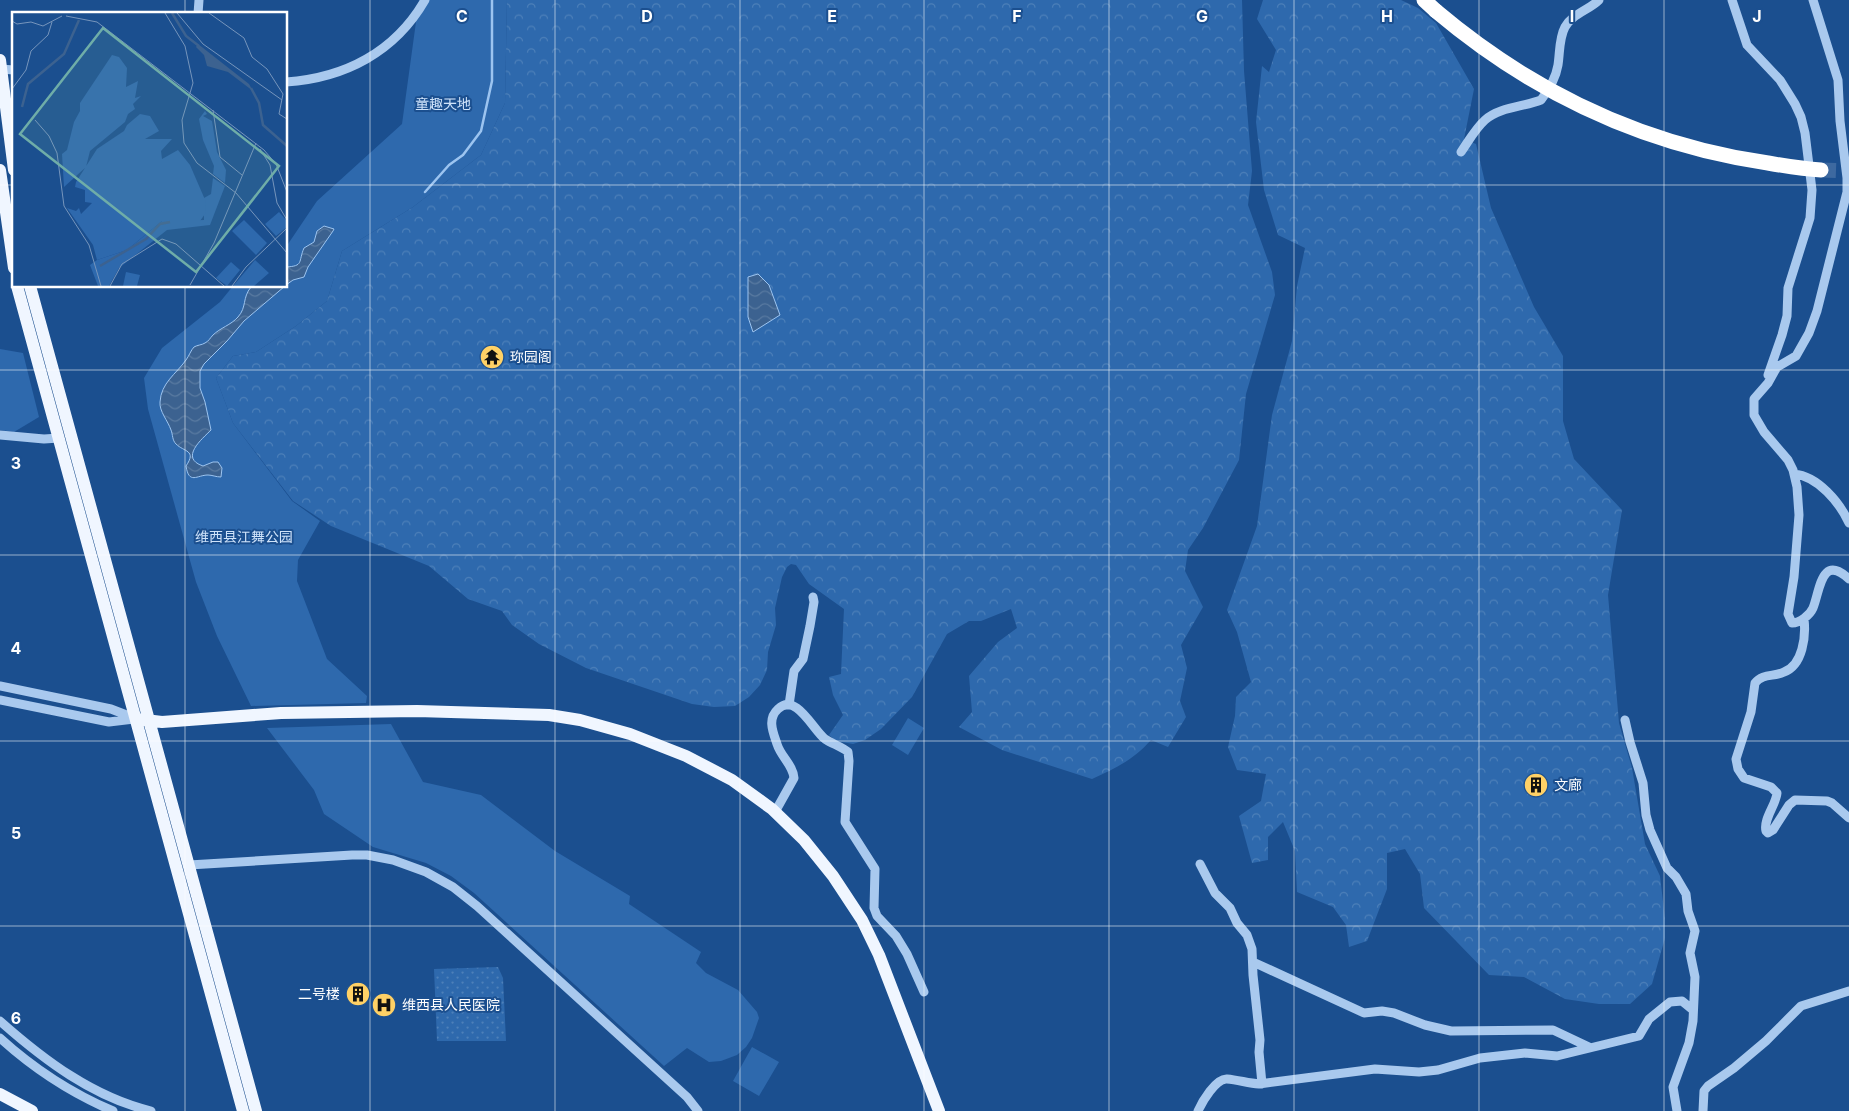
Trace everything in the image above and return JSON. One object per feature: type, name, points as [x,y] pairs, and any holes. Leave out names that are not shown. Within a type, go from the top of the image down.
[{"type":"highway","points":[[1424,0],[1474,42],[1510,66],[1588,109],[1632,129],[1674,144],[1730,157],[1821,170]]},
{"type":"main road","points":[[4,67],[12,149]]},
{"type":"main road","points":[[0,170],[12,254]]},
{"type":"main road","points":[[19,288],[59,438],[143,720],[189,865],[256,1111]]},
{"type":"main road","points":[[31,288],[243,1111]]},
{"type":"main road","points":[[143,720],[162,722],[281,713],[417,711],[549,715],[619,730],[667,747],[732,780],[775,812],[819,857],[862,920],[889,979],[939,1111]]},
{"type":"main road","points":[[0,1094],[32,1111]]},
{"type":"street","points":[[288,82],[328,75],[366,60],[394,40],[409,24],[425,0]]},
{"type":"street","points":[[1461,152],[1485,120],[1500,112],[1541,100],[1555,76],[1561,41],[1566,25],[1574,17],[1599,0]]},
{"type":"street","points":[[1732,0],[1747,46],[1780,80],[1801,117],[1805,133],[1812,190],[1810,218],[1788,288],[1787,316],[1761,392]]},
{"type":"street","points":[[1813,0],[1838,80],[1840,121],[1847,178],[1846,192],[1817,311],[1809,333],[1796,356],[1777,367],[1761,392],[1754,399],[1754,415],[1764,432],[1788,460],[1794,474],[1799,501],[1794,577],[1788,614],[1792,623],[1804,619],[1813,608],[1818,589],[1826,574],[1831,571],[1837,571],[1849,579]]},
{"type":"street","points":[[0,435],[44,440],[59,438]]},
{"type":"street","points":[[1794,474],[1800,474],[1829,493],[1845,514],[1849,523]]},
{"type":"street","points":[[790,705],[794,671],[803,659],[814,602],[813,596]]},
{"type":"street","points":[[1804,619],[1802,646],[1796,661],[1786,672],[1766,676],[1755,683],[1751,712],[1736,763],[1744,778],[1771,787],[1777,793],[1764,826],[1768,833],[1773,830],[1784,811],[1795,800],[1827,801],[1849,818]]},
{"type":"street","points":[[0,686],[111,709],[143,720]]},
{"type":"street","points":[[0,700],[109,722],[143,720]]},
{"type":"street","points":[[775,812],[786,796],[794,778],[791,767],[777,746],[771,718],[773,713],[781,706],[790,705],[806,716],[825,739],[848,752],[845,822],[875,869],[874,908],[877,916],[896,936],[907,954],[924,992]]},
{"type":"street","points":[[1625,720],[1643,783],[1646,815],[1650,830],[1666,868],[1676,877],[1686,894],[1688,911],[1694,931],[1690,953],[1694,977],[1693,1010],[1689,1043],[1673,1087],[1677,1111]]},
{"type":"street","points":[[189,865],[352,854],[393,860],[426,872],[453,887],[477,906],[687,1097],[698,1111]]},
{"type":"street","points":[[1200,864],[1215,893],[1230,908],[1247,935],[1252,949],[1262,1084]]},
{"type":"street","points":[[1253,962],[1364,1013],[1382,1011],[1394,1013],[1451,1031],[1553,1030],[1589,1047]]},
{"type":"street","points":[[1703,1111],[1704,1091],[1708,1086],[1747,1057],[1788,1021],[1801,1006],[1849,991]]},
{"type":"street","points":[[1198,1111],[1203,1100],[1220,1080],[1225,1078],[1246,1083],[1262,1084],[1375,1068],[1419,1072],[1438,1070],[1480,1058],[1525,1053],[1557,1056],[1639,1036],[1649,1019],[1670,1002],[1682,1001],[1693,1010]]},
{"type":"street","points":[[0,1021],[62,1071],[130,1105],[151,1111]]},
{"type":"street","points":[[0,1038],[37,1069],[56,1082],[113,1111]]},
{"type":"green space","name":"维西县江舞公园","points":[[419,0],[507,0],[505,103],[481,155],[413,207],[342,251],[327,301],[296,326],[256,352],[233,356],[216,378],[233,423],[292,501],[320,521],[298,560],[297,581],[327,659],[367,696],[366,703],[251,706],[217,636],[196,582],[148,409],[144,378],[162,348],[220,302],[231,288],[288,288],[288,244],[317,201],[402,124]]},
{"type":"green space","points":[[507,0],[1242,0],[1244,71],[1252,171],[1248,205],[1272,272],[1275,295],[1246,394],[1239,460],[1203,528],[1188,550],[1185,571],[1203,607],[1181,645],[1187,668],[1180,701],[1186,717],[1168,747],[1151,740],[1124,763],[1092,779],[1002,750],[959,727],[972,712],[969,676],[998,642],[1017,628],[1011,609],[981,621],[969,621],[947,634],[912,697],[881,729],[865,740],[853,744],[836,741],[829,735],[843,715],[833,695],[829,677],[841,674],[844,609],[809,584],[796,565],[791,564],[787,567],[782,577],[775,608],[776,625],[768,652],[767,670],[760,685],[749,697],[735,706],[714,707],[692,704],[586,668],[539,644],[512,625],[502,611],[468,599],[429,566],[331,526],[293,501],[233,423],[216,378],[233,356],[256,352],[296,326],[327,301],[342,251],[413,207],[481,155],[505,103]]},
{"type":"green space","points":[[1263,0],[1401,0],[1418,8],[1436,23],[1474,89],[1464,139],[1476,144],[1491,208],[1534,307],[1563,356],[1563,421],[1574,459],[1622,510],[1608,595],[1619,723],[1632,768],[1645,844],[1660,876],[1665,919],[1665,938],[1652,984],[1630,1004],[1599,1004],[1565,999],[1524,977],[1489,975],[1424,908],[1420,874],[1405,849],[1387,853],[1387,889],[1367,941],[1349,947],[1346,925],[1333,907],[1297,892],[1295,851],[1283,822],[1268,837],[1268,860],[1252,863],[1239,816],[1261,801],[1266,774],[1237,770],[1228,747],[1235,716],[1236,697],[1251,682],[1237,632],[1227,610],[1257,526],[1272,415],[1292,341],[1297,286],[1305,248],[1278,235],[1264,190],[1256,122],[1262,66],[1269,72],[1276,50],[1257,19]]},
{"type":"green space","points":[[0,349],[23,353],[39,417],[14,432],[0,430]]},
{"type":"green space","points":[[908,718],[924,728],[908,755],[892,745]]},
{"type":"green space","points":[[391,724],[423,782],[481,795],[555,851],[630,896],[629,904],[701,952],[696,963],[706,973],[738,990],[757,1012],[759,1018],[752,1038],[746,1047],[737,1055],[721,1061],[709,1062],[687,1048],[664,1066],[474,893],[451,876],[426,863],[373,847],[324,814],[314,790],[267,728]]},
{"type":"green space","points":[[498,967],[503,978],[506,1041],[437,1041],[434,969]]},
{"type":"green space","points":[[752,1047],[779,1062],[759,1096],[733,1081]]},
{"type":"water","points":[[324,226],[334,229],[308,267],[304,277],[288,284],[288,267],[296,266],[300,262],[304,248],[314,242],[317,231]]},
{"type":"water","points":[[758,274],[769,285],[780,315],[753,332],[748,317],[748,277]]},
{"type":"water","points":[[250,288],[283,288],[244,321],[204,364],[200,371],[200,388],[211,430],[198,443],[193,453],[193,458],[196,463],[203,466],[218,462],[222,468],[221,477],[208,475],[194,478],[187,472],[186,466],[190,454],[179,447],[173,439],[170,427],[161,409],[161,395],[166,384],[194,347],[204,344],[238,317],[243,310]]},
{"type":"waterway","points":[[425,192],[449,165],[463,155],[481,131],[492,81],[492,0]]},
{"type":"tunnel","points":[[1821,170],[1849,171]]},
{"type":"place","name":"珎园阁","points":[[492,357]]},
{"type":"place","name":"文廊","points":[[1536,785]]},
{"type":"place","name":"二号楼","points":[[358,994]]},
{"type":"place","name":"维西县人民医院","points":[[384,1005]]},
{"type":"park label","name":"童趣天地","points":[[443,104]]}]
